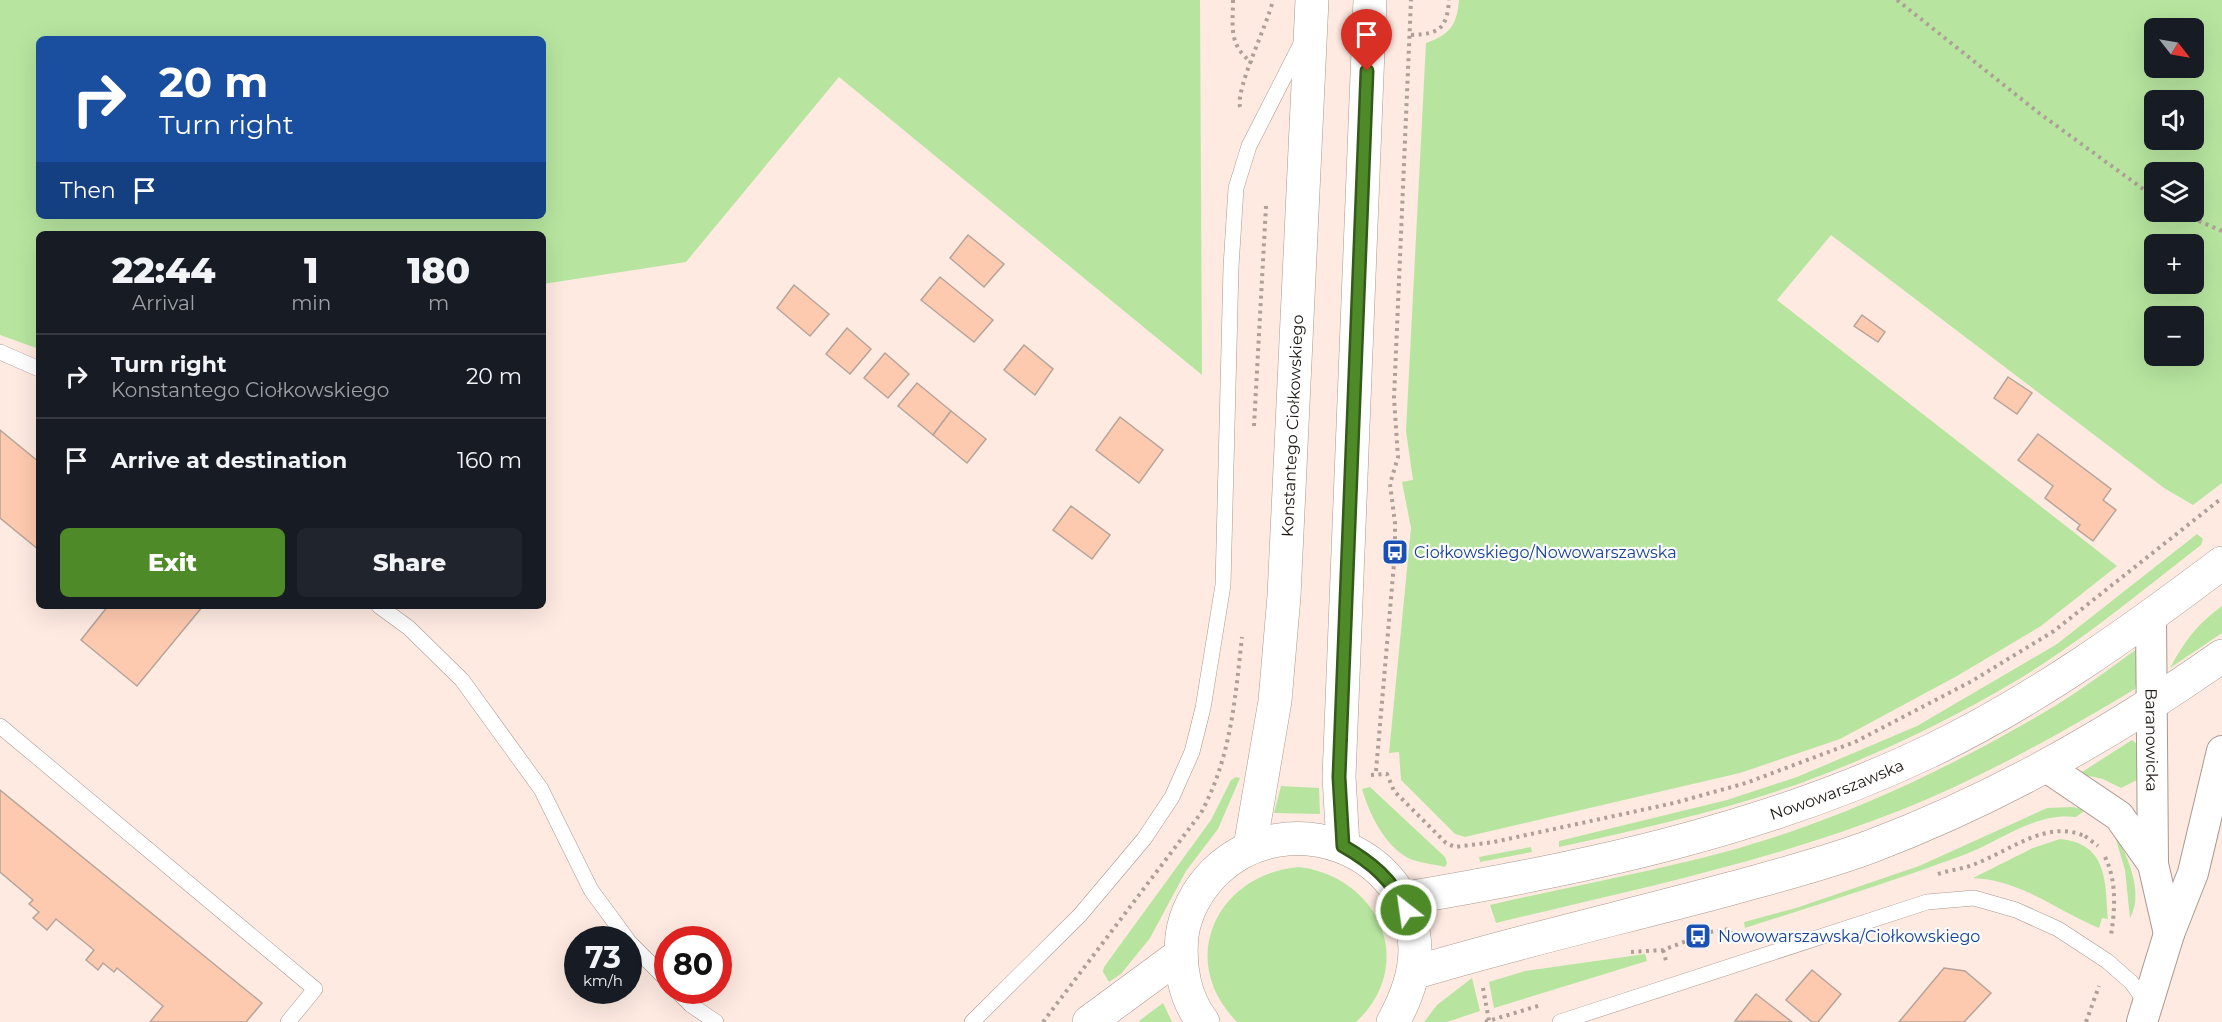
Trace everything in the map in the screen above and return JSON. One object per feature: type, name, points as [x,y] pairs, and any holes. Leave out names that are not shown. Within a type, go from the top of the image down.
[{"type":"main road","points":[[1343,846],[1339,777],[1370,0]]},
{"type":"main road","name":"Konstantego Ciołkowskiego","points":[[1250,847],[1275,701],[1284,596],[1311,13]]},
{"type":"main road","name":"Nowowarszawska","points":[[1401,898],[1617,857],[1712,833],[1812,802],[1928,752],[1994,718],[2080,665],[2222,563]]},
{"type":"main road","points":[[1413,973],[1480,953],[1813,866],[1871,846],[1939,818],[2045,766],[2152,705],[2222,656]]},
{"type":"main road","points":[[1203,1022],[1185,986],[1180,955],[1183,928],[1192,903],[1207,880],[1226,861],[1250,847],[1272,840],[1296,837],[1320,839],[1343,846],[1366,859],[1385,877],[1401,898],[1410,922],[1415,948],[1413,973],[1406,999],[1393,1022]]},
{"type":"main road","points":[[1089,1022],[1180,955]]},
{"type":"street","name":"Baranowicka","points":[[2151,616],[2153,864],[2169,934]]},
{"type":"street","name":"Baranowicka","points":[[2145,1014],[2169,934],[2193,873],[2222,751]]},
{"type":"street","name":"Baranowicka","points":[[2045,766],[2118,816],[2153,864]]},
{"type":"lane","points":[[972,1022],[1080,915],[1144,839],[1172,797],[1191,752],[1203,708],[1223,585],[1231,267],[1236,188],[1249,146],[1311,13]]},
{"type":"lane","points":[[0,352],[36,368]]},
{"type":"lane","points":[[384,609],[409,628],[462,680],[541,789],[591,890],[618,926]]},
{"type":"lane","points":[[0,726],[315,989],[288,1022]]},
{"type":"lane","points":[[1560,1022],[1927,902],[1974,898],[2016,910],[2092,949],[2131,982],[2145,1014]]},
{"type":"lane","points":[[642,954],[654,967]]},
{"type":"lane","points":[[690,1004],[716,1022]]},
{"type":"path","points":[[1233,0],[1233,41],[1240,54],[1252,63]]},
{"type":"path","points":[[1411,0],[1394,398],[1398,457],[1390,484],[1395,523],[1395,552],[1376,775],[1387,774],[1394,791],[1446,843],[1455,847],[1494,842],[1674,803],[1746,783],[1855,742],[1972,681],[2054,631],[2222,498]]},
{"type":"path","points":[[1410,35],[1428,34],[1439,29],[1447,20],[1449,0]]},
{"type":"path","points":[[1897,0],[2039,113],[2144,190]]},
{"type":"path","points":[[2201,222],[2222,231]]},
{"type":"path","points":[[1043,1022],[1201,813],[1217,784],[1224,762]]},
{"type":"path","points":[[1972,866],[2052,831],[2069,831],[2084,836]]},
{"type":"path","points":[[1663,950],[1667,965]]},
{"type":"path","points":[[1482,984],[1488,1021]]},
{"type":"green space","points":[[0,0],[1200,0],[1202,375],[839,77],[686,262],[546,284],[546,231],[36,231],[36,348],[0,335]]},
{"type":"green space","points":[[1459,0],[2222,0],[2222,483],[2193,505],[2164,488],[1831,235],[1777,300],[2117,566],[2041,626],[1957,676],[1840,739],[1740,773],[1465,837],[1455,834],[1401,780],[1399,752],[1389,753],[1411,528],[1402,482],[1413,480],[1406,431],[1426,43],[1446,33],[1456,17]]},
{"type":"green space","points":[[2197,534],[2203,539],[2201,545],[2086,634],[2014,682],[1936,724],[1883,750],[1771,793],[1681,819],[1559,847],[1559,841],[1727,800],[1797,777],[1917,726],[2057,644]]},
{"type":"green space","points":[[2222,606],[2222,633],[2170,668],[2192,634]]},
{"type":"green space","points":[[2144,644],[2135,689],[2021,754],[1932,797],[1852,828],[1751,860],[1496,923],[1490,905],[1721,853],[1804,827],[1886,794],[1966,756],[2043,713]]},
{"type":"green space","points":[[2132,740],[2137,744],[2137,780],[2121,788],[2103,779],[2084,775],[2082,772]]},
{"type":"green space","points":[[1236,777],[1240,778],[1218,829],[1186,871],[1150,938],[1121,974],[1109,982],[1103,972],[1104,967],[1211,820],[1231,780]]},
{"type":"green space","points":[[1281,786],[1319,788],[1320,814],[1274,813]]},
{"type":"green space","points":[[1370,787],[1445,857],[1447,863],[1445,867],[1412,860],[1392,845],[1373,818],[1365,798],[1362,789]]},
{"type":"green space","points":[[2073,807],[2085,810],[2076,817],[2046,819],[2031,823],[1961,856],[1745,928],[1744,922],[1796,908],[1919,866],[2047,808]]},
{"type":"green space","points":[[2114,833],[2129,863],[2135,886],[2134,908],[2130,918],[2125,870]]},
{"type":"green space","points":[[2060,839],[2076,842],[2087,848],[2101,867],[2108,919],[2102,918],[2099,928],[2023,890],[2007,884],[1973,878],[2033,848]]},
{"type":"green space","points":[[1531,847],[1532,852],[1480,862],[1479,857]]},
{"type":"green space","points":[[1299,867],[1327,874],[1350,887],[1369,905],[1381,926],[1386,950],[1384,975],[1375,999],[1356,1022],[1237,1022],[1219,998],[1209,973],[1208,948],[1214,924],[1227,903],[1246,886],[1270,873]]},
{"type":"green space","points":[[1645,954],[1647,961],[1494,1008],[1489,982],[1525,971]]},
{"type":"green space","points":[[1472,978],[1480,1011],[1447,1022],[1424,1022],[1437,1005]]},
{"type":"green space","points":[[1163,1003],[1172,1022],[1139,1021]]},
{"type":"building","points":[[968,235],[1004,264],[984,287],[950,258]]},
{"type":"building","points":[[940,277],[993,320],[974,342],[921,300]]},
{"type":"building","points":[[794,285],[829,314],[810,336],[777,308]]},
{"type":"building","points":[[1862,315],[1885,332],[1878,342],[1854,326]]},
{"type":"building","points":[[847,328],[871,349],[850,374],[826,354]]},
{"type":"building","points":[[1024,345],[1053,369],[1035,395],[1004,370]]},
{"type":"building","points":[[885,353],[909,374],[888,398],[864,378]]},
{"type":"building","points":[[2008,377],[2032,393],[2017,414],[1994,398]]},
{"type":"building","points":[[917,383],[951,411],[933,435],[898,406]]},
{"type":"building","points":[[951,411],[986,439],[967,463],[933,435]]},
{"type":"building","points":[[1120,417],[1163,450],[1139,483],[1096,450]]},
{"type":"building","points":[[0,430],[36,460],[36,548],[0,518]]},
{"type":"building","points":[[2038,434],[2111,489],[2103,500],[2116,510],[2093,541],[2077,529],[2080,525],[2045,498],[2053,486],[2018,460]]},
{"type":"building","points":[[1071,506],[1110,535],[1092,559],[1053,530]]},
{"type":"building","points":[[106,609],[201,609],[137,686],[81,640]]},
{"type":"building","points":[[0,790],[262,1003],[246,1022],[150,1022],[163,1006],[117,968],[114,972],[103,963],[98,970],[86,960],[94,950],[56,919],[47,930],[33,918],[39,912],[29,904],[33,900],[0,872]]},
{"type":"building","points":[[1944,968],[1965,971],[1991,993],[1964,1022],[1899,1022]]},
{"type":"building","points":[[1812,970],[1841,994],[1818,1022],[1812,1022],[1786,1000]]},
{"type":"building","points":[[1756,994],[1792,1022],[1735,1021]]},
{"type":"place","name":"Ciołkowskiego/Nowowarszawska","points":[[1395,552]]},
{"type":"place","name":"Nowowarszawska/Ciołkowskiego","points":[[1698,936]]},
{"type":"route","points":[[1367,71],[1339,777],[1343,846],[1366,859],[1385,877],[1401,898],[1406,910]]}]
